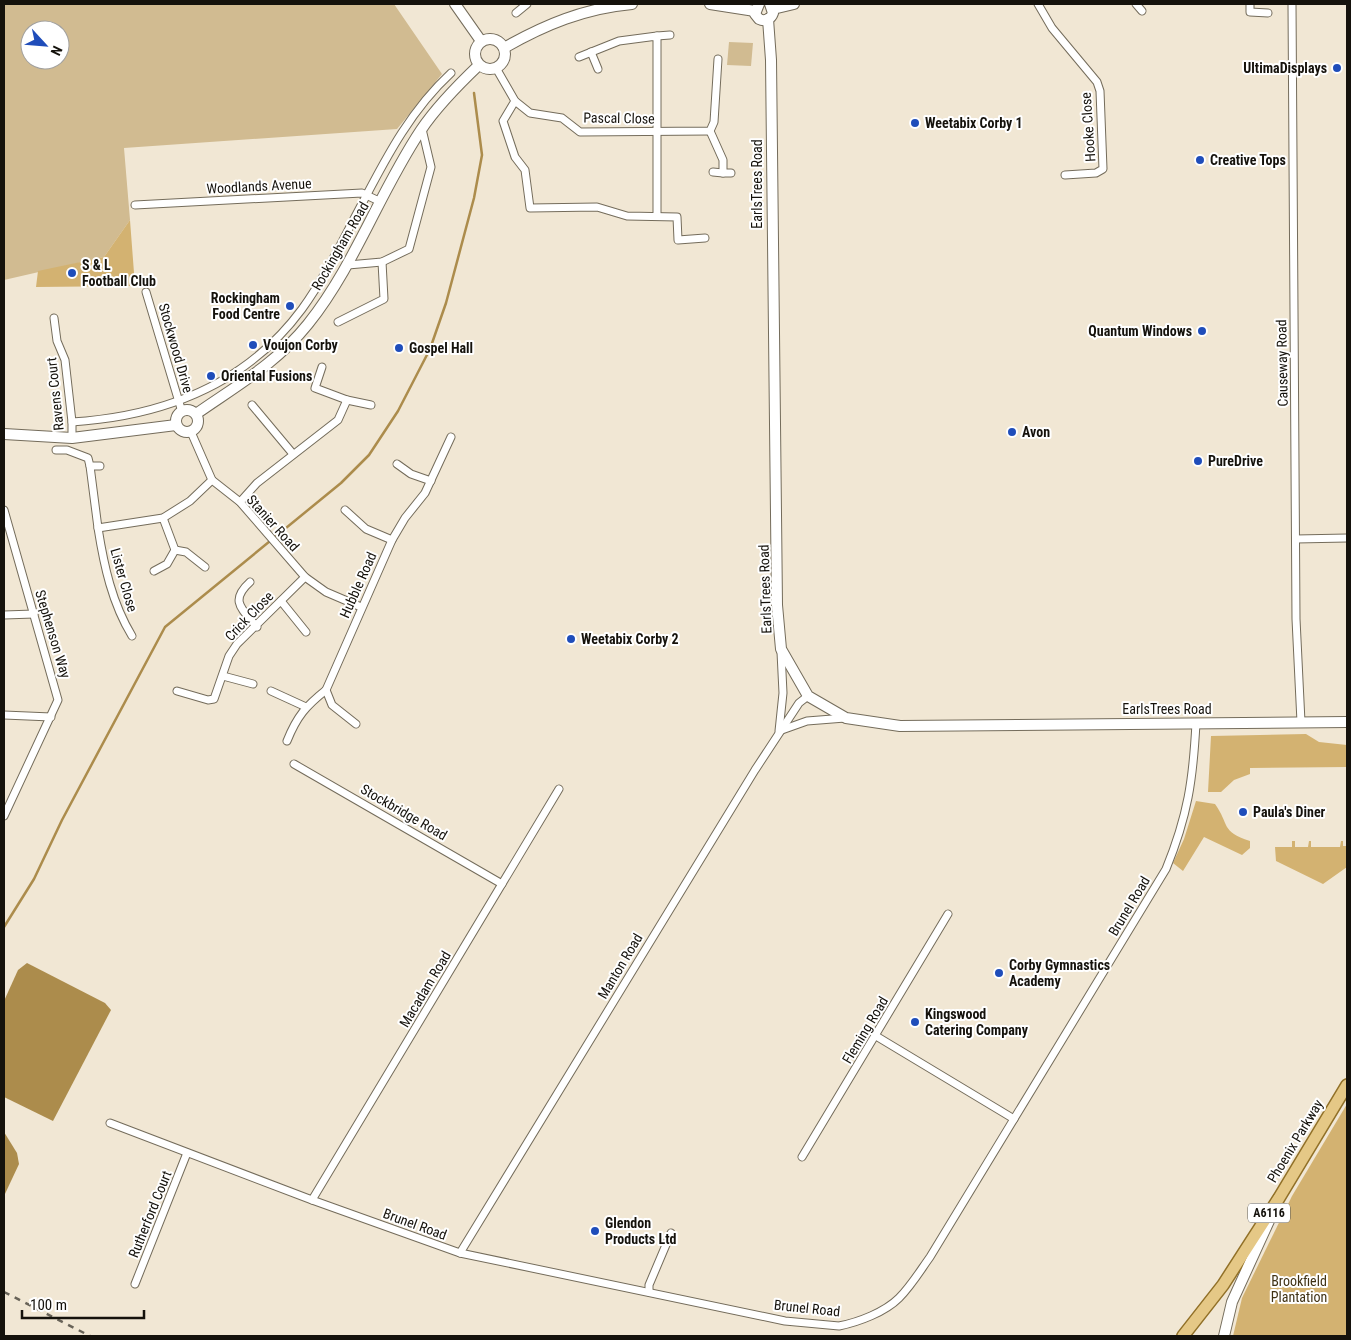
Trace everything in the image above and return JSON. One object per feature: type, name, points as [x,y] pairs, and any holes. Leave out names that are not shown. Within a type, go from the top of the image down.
[{"type":"main road","name":"Phoenix Parkway","points":[[1184,1336],[1223,1285],[1279,1198],[1347,1085]]},
{"type":"street","points":[[455,4],[481,41]]},
{"type":"street","points":[[516,13],[527,4]]},
{"type":"street","points":[[504,48],[561,20],[602,6],[632,4]]},
{"type":"street","points":[[710,4],[757,8],[759,19],[768,19],[772,16],[772,7],[794,4]]},
{"type":"street","name":"Hooke Close","points":[[1038,4],[1052,28],[1097,82],[1100,91],[1103,169],[1089,174],[1065,175]]},
{"type":"street","points":[[1136,4],[1142,10]]},
{"type":"street","points":[[1250,4],[1250,12],[1268,13]]},
{"type":"street","name":"Causeway Road","points":[[1292,4],[1296,539],[1301,722]]},
{"type":"street","name":"EarlsTrees Road","points":[[768,19],[771,60],[778,605],[781,649],[808,696],[846,718],[900,726],[1347,722]]},
{"type":"street","points":[[579,57],[619,41],[670,35]]},
{"type":"street","points":[[657,36],[657,216]]},
{"type":"street","points":[[497,40],[504,48],[504,59],[496,68],[486,69],[479,65],[474,56],[481,41],[497,40]]},
{"type":"street","points":[[591,52],[598,68]]},
{"type":"street","points":[[718,59],[714,122],[710,131],[723,160],[723,173]]},
{"type":"street","name":"Rockingham Road","points":[[196,414],[273,362],[308,324],[348,265],[422,128],[457,86],[479,65]]},
{"type":"street","name":"Pascal Close","points":[[496,68],[515,101],[530,113],[562,118],[580,132],[710,131]]},
{"type":"street","points":[[72,422],[131,416],[180,407],[253,359],[269,345],[302,309],[331,262],[407,122],[432,91],[451,73]]},
{"type":"street","points":[[515,101],[503,121],[515,157],[525,170],[530,208],[597,207],[627,216],[677,217],[678,240],[705,238]]},
{"type":"street","points":[[348,265],[382,262],[409,248],[431,167],[422,128]]},
{"type":"street","points":[[713,172],[731,173]]},
{"type":"street","points":[[367,194],[382,202]]},
{"type":"street","name":"Woodlands Avenue","points":[[136,205],[367,194]]},
{"type":"street","points":[[338,322],[384,299],[382,262]]},
{"type":"street","name":"Stockwood Drive","points":[[146,292],[180,407]]},
{"type":"street","name":"Ravens Court","points":[[54,318],[58,341],[64,354],[72,422],[72,438]]},
{"type":"street","points":[[253,359],[261,370]]},
{"type":"street","points":[[322,367],[315,388],[347,400],[371,405]]},
{"type":"street","points":[[240,502],[257,483],[338,420],[347,400]]},
{"type":"street","points":[[252,405],[293,454]]},
{"type":"street","points":[[176,425],[183,432],[192,432],[198,425],[196,414],[180,407]]},
{"type":"street","points":[[176,425],[180,407]]},
{"type":"street","points":[[4,434],[72,438],[176,425]]},
{"type":"street","name":"Stanier Road","points":[[192,432],[212,480],[240,502],[305,577],[326,592],[361,607]]},
{"type":"street","name":"Hubble Road","points":[[288,741],[295,722],[306,706],[326,690],[392,540],[405,518],[425,493],[452,438]]},
{"type":"street","points":[[56,450],[66,450],[88,458],[90,466],[100,466]]},
{"type":"street","points":[[397,464],[411,474],[431,481]]},
{"type":"street","name":"Lister Close","points":[[90,466],[104,561],[115,601],[132,636]]},
{"type":"street","points":[[98,528],[163,518],[190,501],[212,480]]},
{"type":"street","name":"Stephenson Way","points":[[4,510],[6,526],[57,690],[58,700],[6,806],[4,816]]},
{"type":"street","points":[[345,510],[366,529],[392,540]]},
{"type":"street","points":[[154,571],[168,564],[175,550],[163,518]]},
{"type":"street","points":[[1296,539],[1347,538]]},
{"type":"street","points":[[175,550],[186,552],[205,567]]},
{"type":"street","name":"Crick Close","points":[[177,692],[208,700],[214,699],[229,656],[237,644],[257,627],[305,577]]},
{"type":"street","points":[[250,582],[238,595],[238,601],[241,608],[257,627]]},
{"type":"street","points":[[281,601],[306,632]]},
{"type":"street","points":[[4,615],[34,614]]},
{"type":"street","points":[[781,649],[783,693],[779,731],[807,721],[846,718]]},
{"type":"street","points":[[223,676],[253,684]]},
{"type":"street","points":[[326,690],[332,705],[356,724]]},
{"type":"street","points":[[271,691],[306,706]]},
{"type":"street","name":"Manton Road","points":[[460,1254],[779,731],[799,703],[808,696]]},
{"type":"street","points":[[4,715],[51,716]]},
{"type":"street","name":"Brunel Road","points":[[110,1123],[460,1254],[785,1321],[839,1326],[874,1314],[899,1299],[930,1258],[1166,869],[1180,833],[1190,796],[1196,723]]},
{"type":"street","name":"Stockbridge Road","points":[[294,764],[502,884]]},
{"type":"street","name":"Macadam Road","points":[[312,1200],[559,789]]},
{"type":"street","name":"Fleming Road","points":[[802,1157],[948,914]]},
{"type":"street","points":[[876,1036],[1014,1119]]},
{"type":"street","name":"Rutherford Court","points":[[135,1284],[187,1153]]},
{"type":"street","points":[[1224,1336],[1232,1302],[1279,1198]]},
{"type":"street","points":[[649,1292],[649,1285],[671,1233]]},
{"type":"shaded area","points":[[4,4],[394,4],[442,74],[397,129],[124,148],[130,220],[104,257],[4,280]]},
{"type":"shaded area","points":[[729,42],[753,43],[751,66],[727,65]]},
{"type":"shaded area","points":[[27,963],[105,1003],[111,1010],[53,1121],[4,1097],[4,1001],[18,970]]},
{"type":"shaded area","points":[[4,1132],[17,1153],[19,1164],[4,1196]]},
{"type":"green space","points":[[130,220],[135,286],[36,287],[38,271],[104,257]]},
{"type":"green space","points":[[1306,734],[1319,742],[1347,745],[1347,767],[1250,768],[1250,774],[1234,780],[1221,792],[1208,792],[1211,736]]},
{"type":"green space","points":[[1196,801],[1215,804],[1227,827],[1234,834],[1250,841],[1250,848],[1242,855],[1204,837],[1183,871],[1173,863],[1184,839]]},
{"type":"green space","points":[[1292,841],[1295,841],[1295,847],[1308,847],[1309,841],[1311,841],[1311,847],[1340,847],[1341,841],[1343,841],[1343,846],[1347,846],[1347,867],[1323,884],[1276,861],[1275,847],[1292,847]]},
{"type":"green space","name":"Brookfield Plantation","points":[[1347,1104],[1347,1336],[1233,1336],[1242,1298],[1292,1196]]},
{"type":"waterway","points":[[4,927],[34,879],[62,820],[165,627],[341,483],[369,455],[398,411],[430,349],[446,303],[474,198],[482,155],[474,93]]},
{"type":"railway","points":[[4,1292],[90,1336]]},
{"type":"place","name":"UltimaDisplays","points":[[1337,68]]},
{"type":"place","name":"Weetabix Corby 1","points":[[915,123]]},
{"type":"place","name":"Creative Tops","points":[[1200,160]]},
{"type":"place","name":"S & L Football Club","points":[[72,273]]},
{"type":"place","name":"Rockingham Food Centre","points":[[290,306]]},
{"type":"place","name":"Quantum Windows","points":[[1202,331]]},
{"type":"place","name":"Voujon Corby","points":[[253,345]]},
{"type":"place","name":"Gospel Hall","points":[[399,348]]},
{"type":"place","name":"Oriental Fusions","points":[[211,376]]},
{"type":"place","name":"Avon","points":[[1012,432]]},
{"type":"place","name":"PureDrive","points":[[1198,461]]},
{"type":"place","name":"Weetabix Corby 2","points":[[571,639]]},
{"type":"place","name":"Paula's Diner","points":[[1243,812]]},
{"type":"place","name":"Corby Gymnastics Academy","points":[[999,973]]},
{"type":"place","name":"Kingswood Catering Company","points":[[915,1022]]},
{"type":"place","name":"Glendon Products Ltd","points":[[595,1231]]}]
